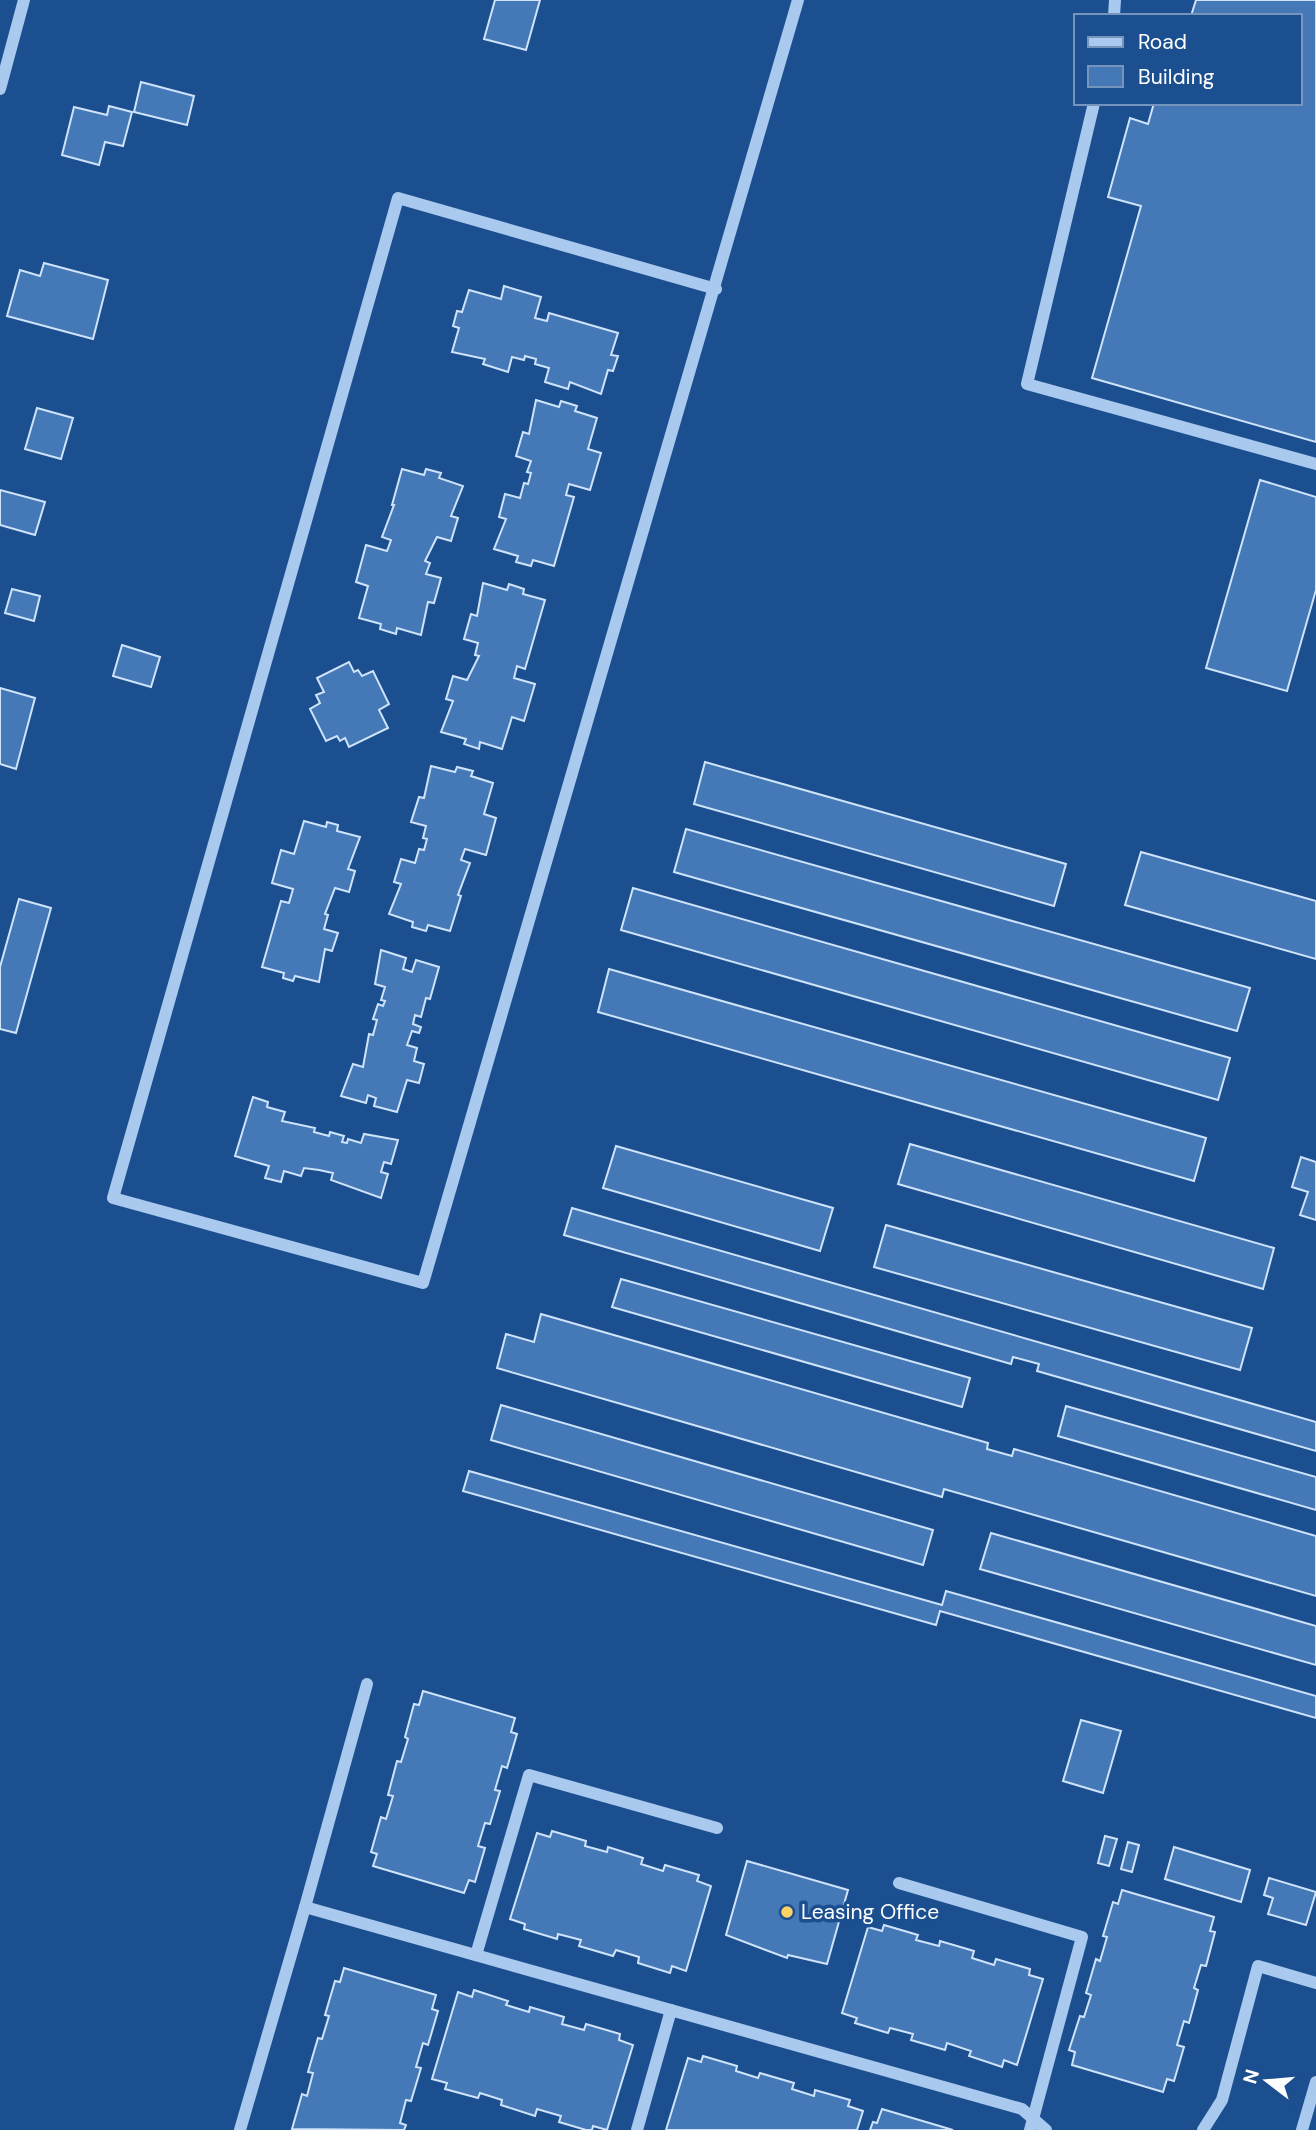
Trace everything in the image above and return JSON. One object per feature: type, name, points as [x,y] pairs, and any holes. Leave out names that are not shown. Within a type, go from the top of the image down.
[{"type":"street","points":[[0,89],[24,0]]},
{"type":"street","points":[[716,289],[398,198],[113,1198],[423,1283],[716,289],[798,0]]},
{"type":"street","points":[[1094,105],[1027,384],[1316,464]]},
{"type":"street","points":[[240,2130],[367,1684]]},
{"type":"street","points":[[476,1955],[529,1775],[717,1828]]},
{"type":"street","points":[[899,1884],[1082,1937],[1032,2124]]},
{"type":"street","points":[[305,1906],[1022,2109],[1032,2124],[1046,2130]]},
{"type":"street","points":[[1203,2130],[1222,2100],[1258,1966],[1316,1983]]},
{"type":"street","points":[[637,2130],[671,2010]]},
{"type":"street","points":[[1302,2130],[1316,2082]]},
{"type":"building","points":[[495,0],[540,0],[526,50],[484,39]]},
{"type":"building","points":[[1196,0],[1316,0],[1316,442],[1092,378],[1141,206],[1108,197],[1130,118],[1148,124],[1153,105],[1302,105],[1302,14],[1192,14]]},
{"type":"building","points":[[141,82],[194,96],[187,125],[134,112]]},
{"type":"building","points":[[109,106],[132,112],[123,146],[105,142],[99,165],[62,155],[74,107],[107,115]]},
{"type":"building","points":[[44,263],[108,280],[93,339],[7,316],[20,270],[40,276]]},
{"type":"building","points":[[504,286],[541,297],[535,318],[547,321],[549,313],[618,333],[611,355],[618,356],[613,371],[608,370],[601,394],[570,382],[568,389],[545,382],[549,368],[535,364],[536,359],[512,357],[508,372],[483,364],[485,359],[452,352],[459,328],[453,326],[457,311],[462,312],[469,290],[501,299]]},
{"type":"building","points":[[536,400],[559,407],[561,401],[577,406],[575,411],[597,418],[588,449],[601,453],[590,490],[569,484],[566,495],[574,497],[554,566],[533,560],[531,566],[516,562],[518,556],[494,549],[506,519],[499,517],[505,494],[520,498],[524,483],[528,484],[531,473],[527,472],[531,461],[516,456],[523,432],[529,434]]},
{"type":"building","points":[[37,408],[73,418],[61,459],[25,449]]},
{"type":"building","points":[[402,469],[424,475],[426,469],[441,473],[439,478],[463,486],[451,516],[458,518],[451,541],[437,537],[425,561],[430,563],[426,574],[441,578],[434,603],[428,602],[421,635],[397,628],[396,634],[380,629],[381,624],[359,618],[368,586],[356,582],[366,545],[387,551],[391,540],[382,537],[394,505]]},
{"type":"building","points":[[1260,480],[1316,497],[1316,590],[1287,691],[1206,668]]},
{"type":"building","points":[[0,490],[45,502],[35,535],[0,525]]},
{"type":"building","points":[[483,583],[507,590],[509,584],[524,589],[523,594],[545,600],[525,669],[517,666],[514,678],[535,684],[524,721],[512,717],[502,749],[480,742],[479,749],[464,744],[466,739],[441,732],[453,701],[446,699],[453,676],[467,680],[479,656],[475,655],[478,643],[464,639],[471,614],[477,616]]},
{"type":"building","points":[[12,589],[40,596],[34,621],[5,613]]},
{"type":"building","points":[[122,645],[160,657],[151,687],[113,676]]},
{"type":"building","points":[[349,662],[354,672],[358,670],[362,676],[373,671],[389,704],[379,710],[388,728],[349,747],[345,738],[340,741],[337,736],[326,741],[310,709],[320,703],[316,695],[324,692],[317,678]]},
{"type":"building","points":[[0,688],[35,698],[16,769],[0,764]]},
{"type":"building","points":[[705,762],[1066,864],[1054,906],[694,804]]},
{"type":"building","points":[[431,766],[455,772],[457,767],[473,771],[471,776],[493,783],[484,814],[496,818],[486,855],[465,849],[461,860],[470,863],[458,895],[461,896],[450,931],[428,925],[426,931],[412,927],[413,922],[389,914],[401,884],[394,882],[401,859],[415,863],[419,849],[424,850],[426,826],[411,822],[419,797],[424,798]]},
{"type":"building","points":[[304,821],[326,827],[327,822],[338,825],[337,831],[360,837],[348,869],[355,871],[349,892],[335,888],[325,914],[328,915],[324,929],[338,933],[332,951],[325,949],[319,982],[295,976],[293,981],[283,978],[284,973],[262,967],[281,901],[289,903],[293,889],[272,883],[281,850],[294,854]]},
{"type":"building","points":[[686,829],[1250,988],[1237,1031],[674,872]]},
{"type":"building","points":[[1141,852],[1316,901],[1316,959],[1125,905]]},
{"type":"building","points":[[633,888],[1230,1058],[1218,1100],[621,930]]},
{"type":"building","points":[[19,899],[51,908],[16,1033],[0,1029],[0,967]]},
{"type":"building","points":[[381,950],[406,958],[403,969],[412,972],[416,960],[439,967],[430,999],[426,998],[421,1017],[415,1015],[413,1024],[421,1027],[419,1033],[412,1031],[407,1045],[417,1048],[414,1061],[424,1064],[419,1083],[407,1080],[397,1112],[374,1106],[376,1098],[368,1095],[366,1103],[341,1096],[353,1064],[363,1067],[369,1034],[373,1035],[377,1020],[373,1019],[378,1004],[383,1006],[385,1001],[381,1000],[385,987],[375,984]]},
{"type":"building","points":[[609,969],[1206,1138],[1194,1181],[598,1012]]},
{"type":"building","points":[[253,1097],[268,1102],[267,1107],[285,1112],[282,1121],[315,1128],[314,1132],[329,1136],[330,1132],[344,1136],[342,1142],[347,1143],[348,1139],[361,1143],[364,1134],[398,1140],[391,1164],[384,1162],[381,1172],[388,1174],[381,1198],[331,1180],[333,1173],[319,1170],[304,1168],[301,1176],[284,1171],[281,1182],[265,1178],[269,1166],[235,1156]]},
{"type":"building","points":[[910,1144],[1274,1248],[1263,1289],[898,1184]]},
{"type":"building","points":[[616,1146],[833,1208],[820,1251],[603,1188]]},
{"type":"building","points":[[1301,1157],[1316,1162],[1316,1220],[1300,1215],[1308,1192],[1292,1187]]},
{"type":"building","points":[[572,1208],[1316,1422],[1316,1451],[1037,1371],[1039,1364],[1013,1357],[1011,1364],[564,1235]]},
{"type":"building","points":[[886,1225],[1252,1328],[1240,1370],[874,1267]]},
{"type":"building","points":[[621,1279],[970,1378],[962,1407],[612,1307]]},
{"type":"building","points":[[541,1314],[988,1443],[987,1449],[1012,1456],[1014,1449],[1316,1536],[1316,1596],[944,1489],[942,1497],[497,1368],[506,1334],[534,1342]]},
{"type":"building","points":[[501,1405],[933,1530],[923,1565],[491,1440]]},
{"type":"building","points":[[1066,1406],[1316,1477],[1316,1510],[1058,1436]]},
{"type":"building","points":[[469,1471],[942,1605],[946,1591],[1316,1696],[1316,1718],[940,1611],[936,1625],[463,1491]]},
{"type":"building","points":[[991,1533],[1316,1626],[1316,1665],[980,1569]]},
{"type":"building","points":[[423,1691],[515,1718],[511,1732],[517,1734],[507,1768],[502,1766],[495,1790],[500,1791],[490,1824],[485,1823],[478,1846],[485,1848],[475,1882],[469,1880],[464,1893],[373,1866],[377,1854],[371,1852],[381,1817],[386,1819],[393,1796],[388,1795],[397,1761],[401,1762],[414,1704],[419,1705]]},
{"type":"building","points":[[1081,1720],[1121,1731],[1103,1793],[1063,1781]]},
{"type":"building","points":[[552,1831],[586,1841],[585,1846],[607,1852],[608,1847],[643,1858],[641,1864],[663,1871],[665,1865],[699,1875],[697,1881],[711,1886],[686,1971],[672,1966],[670,1973],[638,1963],[639,1957],[616,1950],[613,1956],[579,1946],[581,1940],[558,1934],[557,1939],[524,1929],[525,1924],[510,1919],[537,1833],[550,1837]]},
{"type":"building","points":[[1105,1836],[1117,1839],[1109,1866],[1098,1863]]},
{"type":"building","points":[[1128,1842],[1139,1845],[1132,1872],[1121,1869]]},
{"type":"building","points":[[1174,1847],[1250,1870],[1241,1902],[1165,1879]]},
{"type":"building","name":"Leasing Office","points":[[747,1861],[848,1890],[827,1964],[788,1955],[787,1958],[726,1935]]},
{"type":"building","points":[[1269,1878],[1316,1892],[1306,1925],[1268,1914],[1273,1898],[1264,1895]]},
{"type":"building","points":[[1122,1890],[1214,1917],[1210,1931],[1215,1932],[1206,1966],[1201,1965],[1194,1988],[1198,1990],[1189,2023],[1184,2021],[1177,2045],[1184,2047],[1174,2081],[1167,2079],[1163,2092],[1072,2065],[1075,2052],[1069,2050],[1080,2016],[1084,2017],[1091,1995],[1086,1993],[1096,1959],[1100,1961],[1107,1937],[1103,1936],[1113,1902],[1118,1904]]},
{"type":"building","points":[[884,1925],[918,1935],[916,1940],[939,1946],[940,1941],[974,1951],[972,1958],[994,1965],[996,1959],[1030,1969],[1029,1975],[1043,1979],[1017,2065],[1004,2060],[1002,2067],[969,2056],[971,2051],[947,2043],[945,2050],[911,2040],[913,2034],[890,2028],[888,2033],[855,2023],[857,2018],[842,2013],[868,1927],[882,1931]]},
{"type":"building","points":[[344,1968],[436,1995],[432,2009],[438,2011],[428,2045],[423,2043],[416,2067],[421,2068],[411,2101],[406,2100],[400,2123],[406,2125],[404,2130],[292,2129],[302,2094],[307,2096],[313,2073],[308,2072],[318,2038],[322,2039],[329,2016],[325,2015],[335,1981],[340,1982]]},
{"type":"building","points":[[474,1990],[508,2001],[506,2005],[529,2012],[530,2007],[564,2017],[562,2024],[584,2030],[586,2024],[620,2034],[619,2040],[633,2045],[607,2130],[593,2126],[592,2130],[586,2130],[559,2122],[561,2116],[537,2109],[535,2116],[501,2105],[502,2100],[480,2093],[478,2098],[445,2089],[447,2083],[432,2079],[458,1992],[472,1997]]},
{"type":"building","points":[[703,2056],[737,2066],[736,2071],[758,2078],[760,2073],[794,2083],[792,2089],[814,2096],[815,2090],[850,2100],[848,2106],[863,2111],[857,2130],[666,2130],[688,2058],[701,2062]]},
{"type":"building","points":[[882,2109],[953,2130],[870,2130],[873,2122],[877,2123]]},
{"type":"place","name":"Leasing Office","points":[[787,1912]]}]
